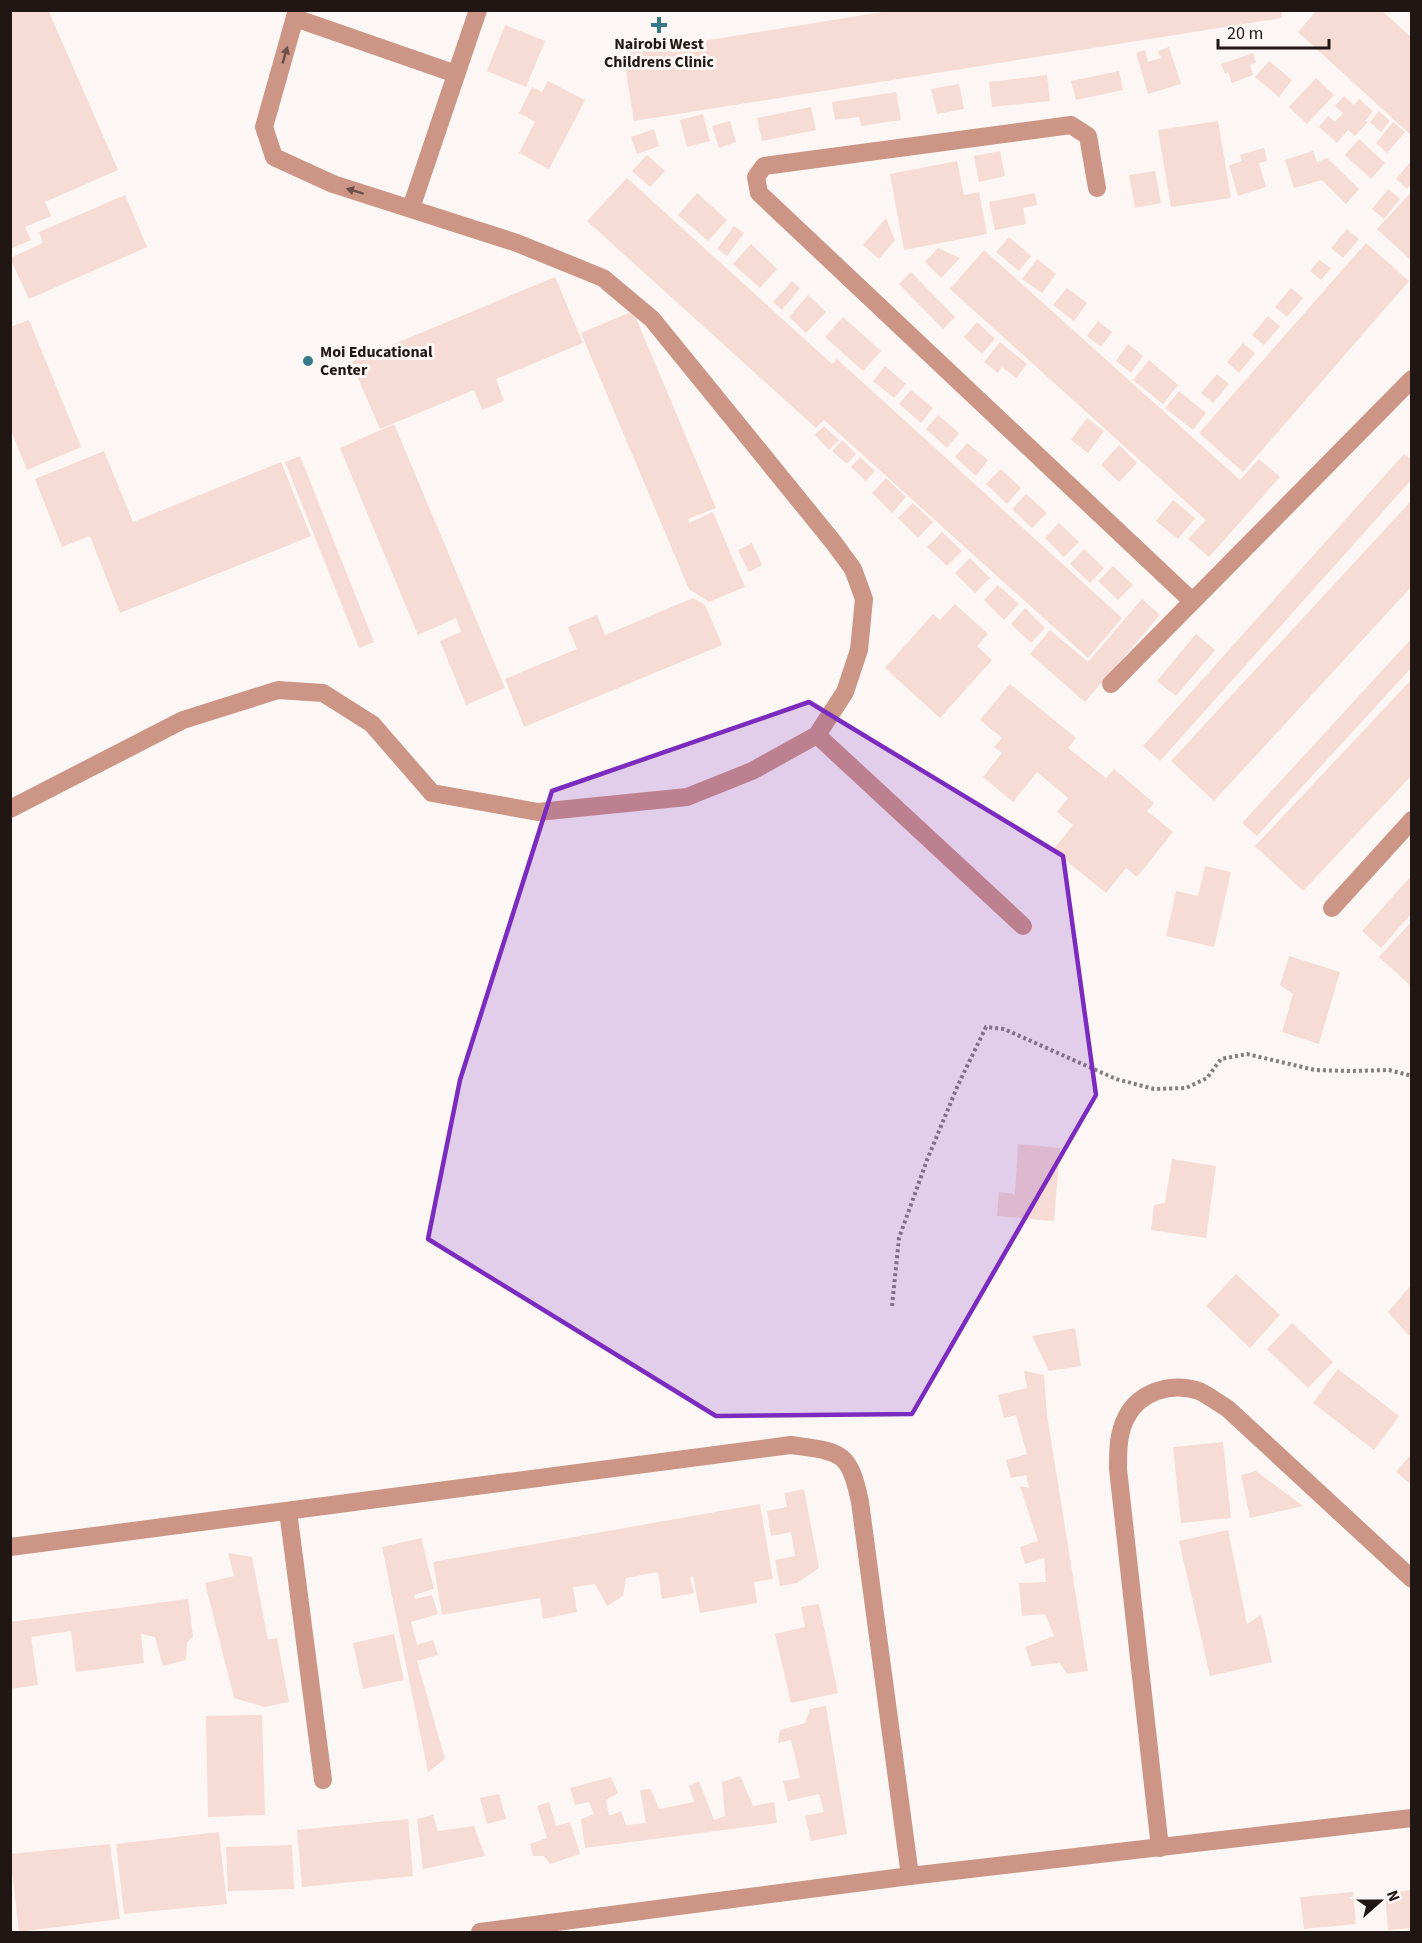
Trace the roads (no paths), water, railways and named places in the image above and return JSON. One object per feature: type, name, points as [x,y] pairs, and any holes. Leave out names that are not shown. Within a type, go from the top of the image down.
[{"type":"street","points":[[411,208],[478,10]]},
{"type":"street","points":[[10,809],[183,720],[278,690],[323,693],[372,724],[432,793],[538,812],[687,797],[752,771],[817,735],[845,692],[859,650],[864,599],[853,569],[652,319],[603,278],[517,243],[333,184],[274,157],[264,127],[296,14],[456,74]]},
{"type":"street","points":[[1097,188],[1088,136],[1071,125],[764,166],[756,177],[759,193],[1192,601]]},
{"type":"street","points":[[1111,684],[1412,379]]},
{"type":"street","points":[[817,735],[1023,926]]},
{"type":"street","points":[[1332,908],[1412,820]]},
{"type":"street","points":[[1160,1848],[1118,1469],[1119,1444],[1126,1418],[1138,1401],[1159,1390],[1174,1387],[1199,1391],[1227,1408],[1412,1579]]},
{"type":"street","points":[[10,1547],[791,1445],[831,1451],[846,1461],[855,1476],[860,1502],[910,1876]]},
{"type":"street","points":[[288,1511],[323,1780]]},
{"type":"street","points":[[480,1932],[534,1929],[910,1876],[1412,1818]]},
{"type":"place","name":"Nairobi West Childrens Clinic","points":[[659,25]]},
{"type":"place","name":"Moi Educational Center","points":[[308,361]]}]
